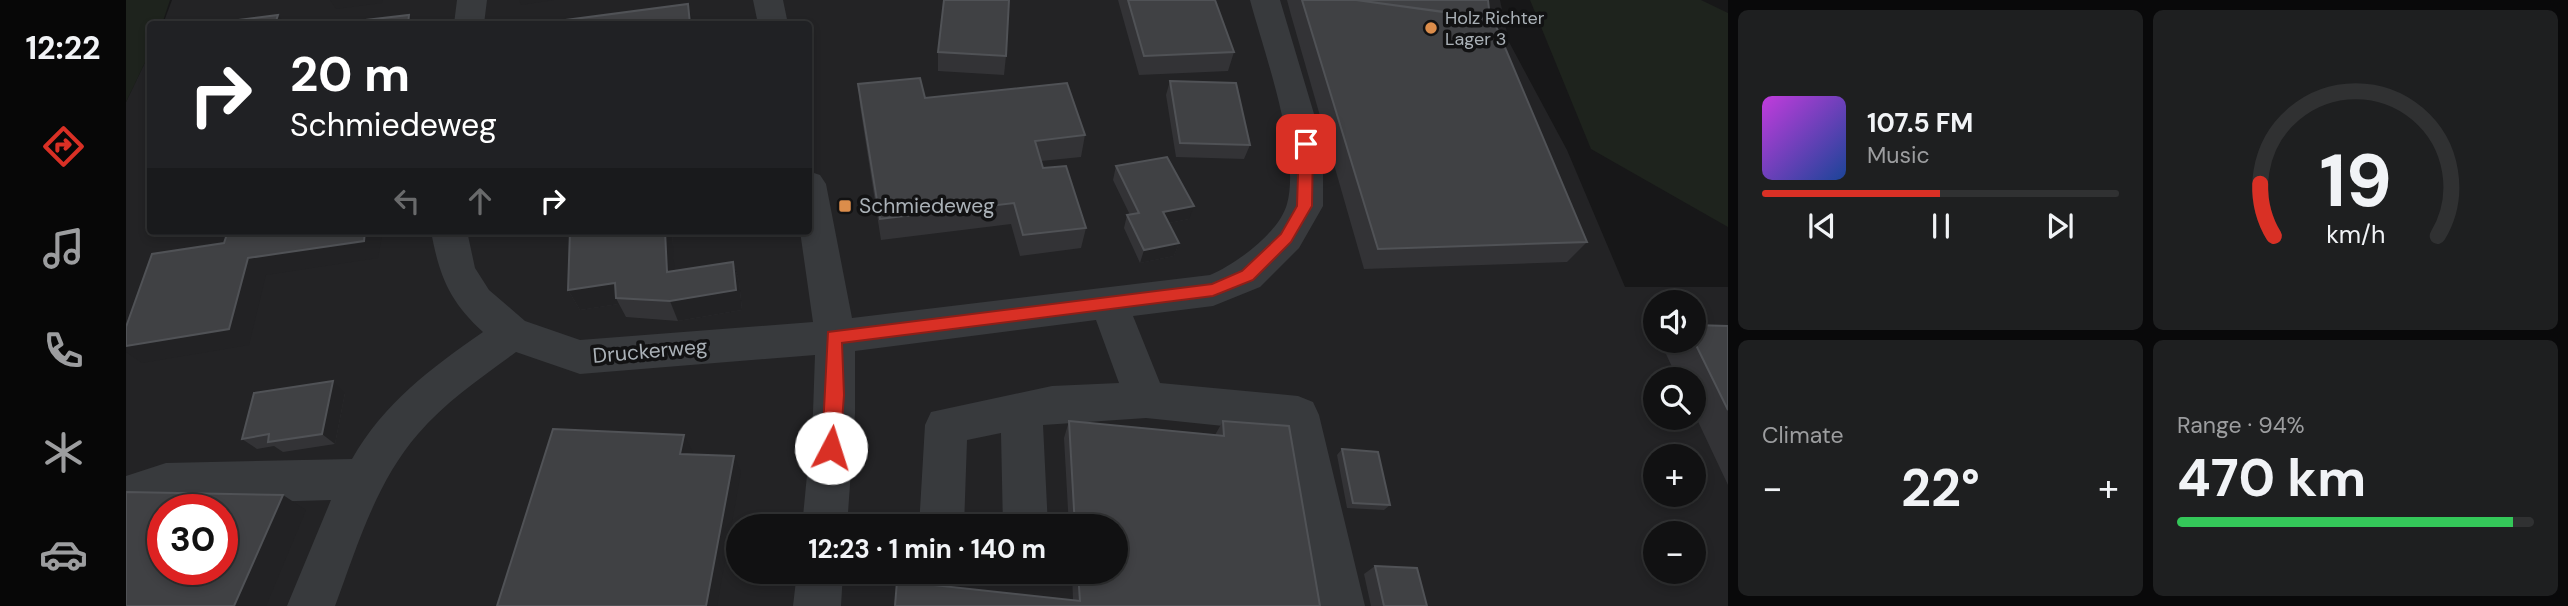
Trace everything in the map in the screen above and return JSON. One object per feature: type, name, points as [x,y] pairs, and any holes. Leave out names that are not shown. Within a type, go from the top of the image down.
[{"type":"street","points":[[469,21],[472,0]]},
{"type":"street","points":[[768,0],[772,21]]},
{"type":"street","points":[[834,337],[1213,290],[1247,276],[1286,238],[1305,206],[1306,144],[1265,0]]},
{"type":"street","points":[[812,201],[825,256],[834,337],[836,395],[825,514]]},
{"type":"street","name":"Druckerweg","points":[[450,235],[457,271],[475,301],[511,333],[580,357],[834,337]]},
{"type":"street","points":[[1109,303],[1146,400]]},
{"type":"street","points":[[311,606],[352,504],[394,432],[422,401],[511,333]]},
{"type":"street","points":[[942,514],[946,425],[1052,405],[1146,400],[1298,415],[1341,606]]},
{"type":"street","points":[[1020,411],[1025,514]]},
{"type":"street","points":[[126,502],[141,491],[166,484],[366,480]]},
{"type":"shaded area","points":[[126,0],[170,0],[163,21],[147,21],[147,58],[126,102]]},
{"type":"shaded area","points":[[172,0],[1500,0],[1509,42],[1567,150],[1625,287],[1728,287],[1728,606],[126,606],[126,102],[147,58],[147,235],[812,235],[812,21],[164,21]]},
{"type":"shaded area","points":[[1530,0],[1701,0],[1728,13],[1728,227],[1591,149]]},
{"type":"building","points":[[944,0],[1009,0],[1006,56],[938,52]]},
{"type":"building","points":[[1128,0],[1215,0],[1234,52],[1144,56]]},
{"type":"building","points":[[1302,0],[1356,0],[1493,19],[1587,242],[1378,249]]},
{"type":"building","points":[[1356,0],[1488,0],[1490,18]]},
{"type":"building","points":[[688,4],[690,21],[559,21]]},
{"type":"building","points":[[278,15],[276,21],[231,21]]},
{"type":"building","points":[[409,15],[408,21],[357,21]]},
{"type":"building","points":[[920,78],[925,98],[1067,83],[1085,135],[1035,141],[1043,168],[1066,166],[1086,228],[1023,235],[1014,203],[880,219],[858,84]]},
{"type":"building","points":[[1170,81],[1236,83],[1250,145],[1180,143]]},
{"type":"building","points":[[1167,157],[1194,206],[1163,212],[1179,243],[1144,250],[1127,215],[1139,213],[1116,166]]},
{"type":"building","points":[[227,235],[365,235],[364,241],[248,258],[229,329],[126,346],[126,327],[152,254],[224,243]]},
{"type":"building","points":[[570,235],[665,235],[667,272],[733,262],[736,290],[670,301],[616,298],[615,283],[568,290]]},
{"type":"building","points":[[1706,325],[1728,326],[1728,410],[1700,353],[1706,353]]},
{"type":"building","points":[[333,381],[322,434],[268,442],[269,434],[242,439],[254,393]]},
{"type":"building","points":[[1069,421],[1224,436],[1223,421],[1289,426],[1320,606],[895,606],[897,584],[924,584],[1080,601],[1079,584],[1128,584],[1128,514],[1074,514]]},
{"type":"building","points":[[553,429],[684,435],[680,454],[734,456],[706,606],[497,606]]},
{"type":"building","points":[[1342,449],[1378,452],[1390,505],[1353,503]]},
{"type":"building","points":[[126,492],[231,494],[147,494],[147,585],[238,585],[238,494],[283,495],[234,606],[126,606]]},
{"type":"building","points":[[1375,566],[1417,568],[1427,606],[1384,606]]},
{"type":"place","name":"Holz Richter Lager 3","points":[[1431,28]]},
{"type":"place","name":"Schmiedeweg","points":[[845,206]]},
{"type":"route","points":[[831,448],[836,395],[834,337],[1213,290],[1247,276],[1286,238],[1305,206],[1306,144]]}]
